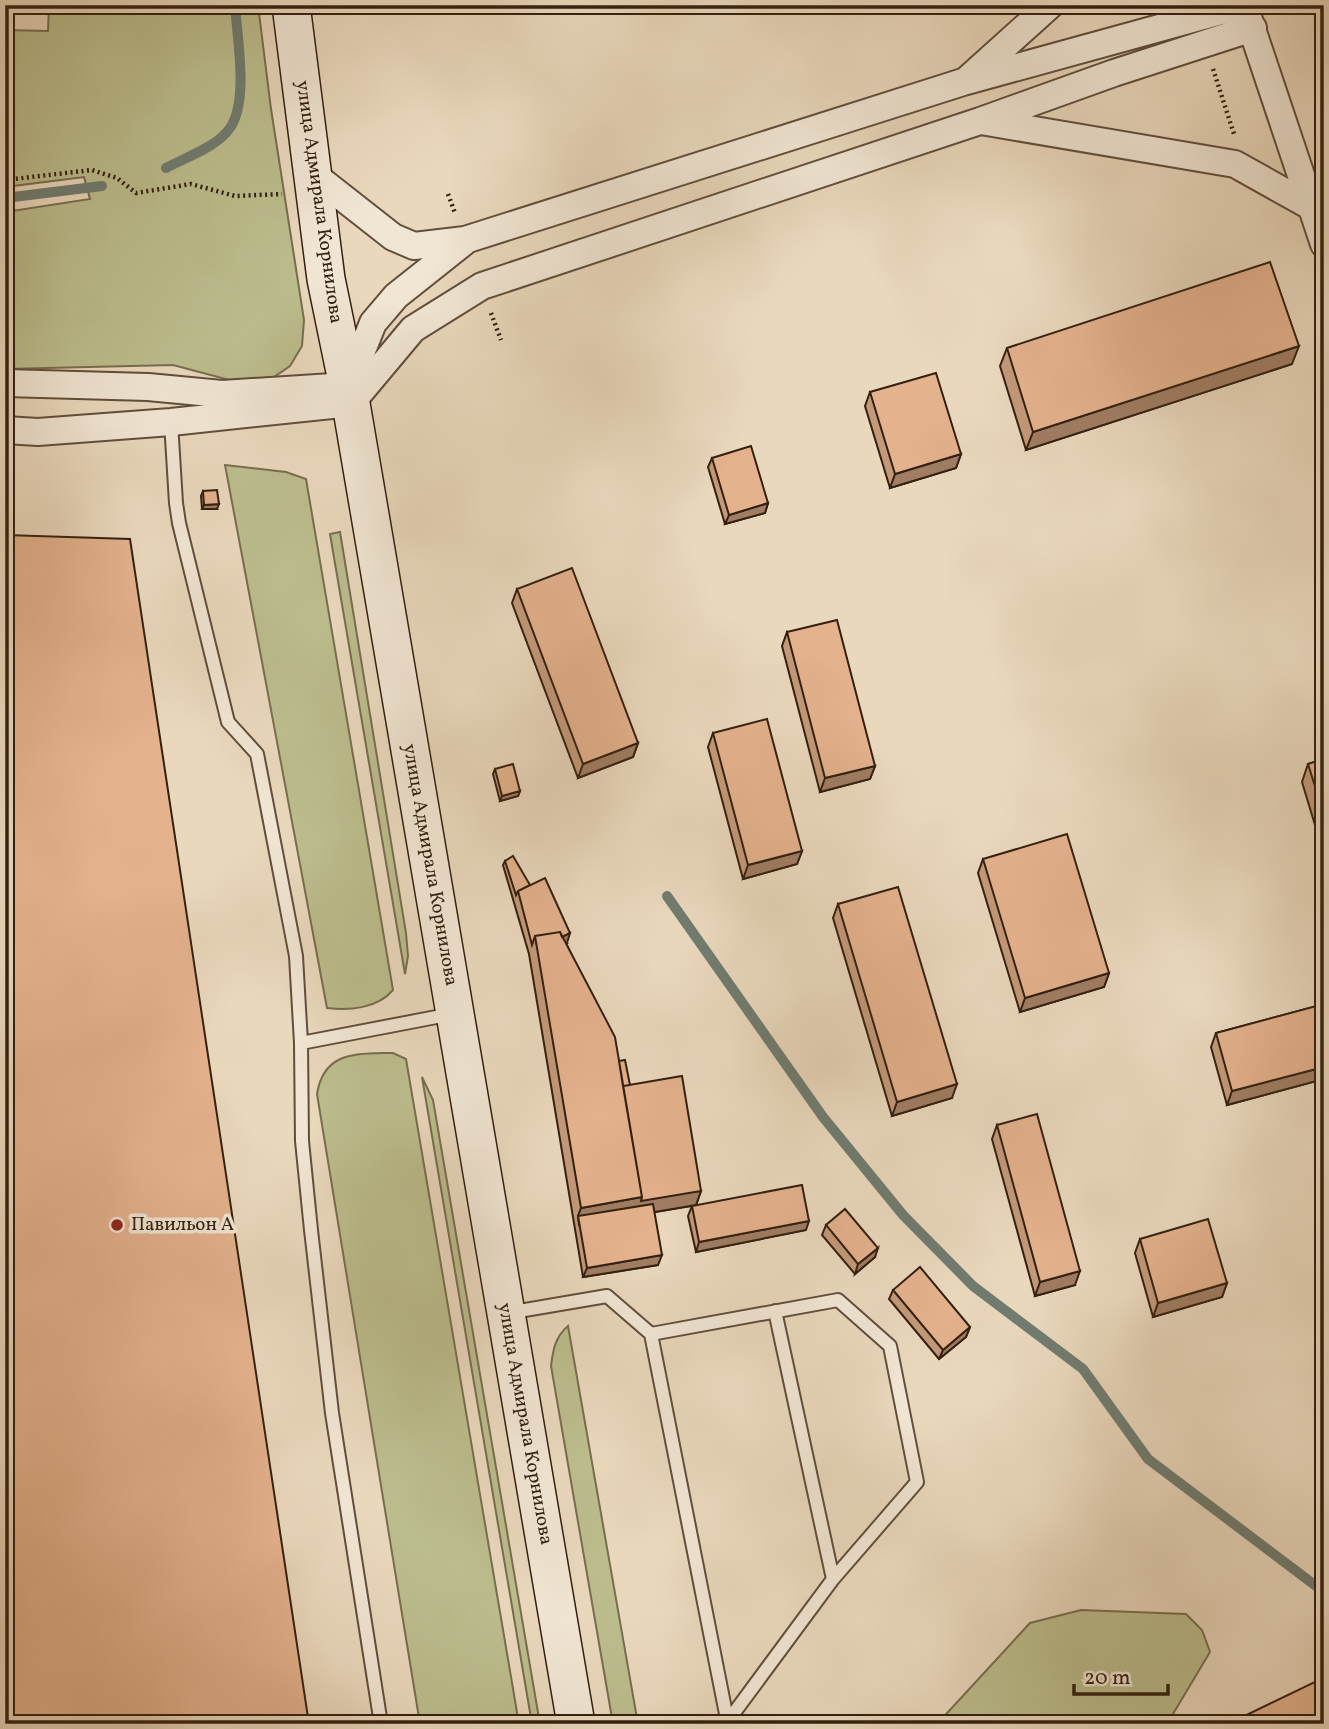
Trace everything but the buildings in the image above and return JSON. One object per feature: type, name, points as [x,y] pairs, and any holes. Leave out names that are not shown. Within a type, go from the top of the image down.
[{"type":"main road","name":"улица Адмирала Корнилова","points":[[291,5],[316,184],[326,279],[350,395],[576,1724]]},
{"type":"street","points":[[963,82],[1050,5]]},
{"type":"street","points":[[316,184],[393,237],[414,246],[465,240],[963,82],[1247,13]]},
{"type":"street","points":[[5,430],[38,432],[170,422],[350,395],[413,329],[482,286],[1205,44],[1247,13]]},
{"type":"street","points":[[1247,13],[1324,244]]},
{"type":"street","points":[[980,121],[1235,164],[1310,206]]},
{"type":"street","points":[[350,395],[373,323],[396,296],[465,240]]},
{"type":"street","points":[[5,383],[148,387],[222,394],[350,395]]},
{"type":"lane","points":[[170,422],[178,513],[228,722],[257,754],[296,956],[301,1042],[302,1140],[312,1243],[332,1413],[381,1724]]},
{"type":"lane","points":[[301,1042],[455,1013]]},
{"type":"lane","points":[[506,1313],[607,1296],[651,1334],[728,1722]]},
{"type":"lane","points":[[651,1334],[838,1300],[890,1346],[917,1482],[833,1579],[728,1722]]},
{"type":"lane","points":[[775,1311],[833,1579]]},
{"type":"path","points":[[1205,44],[1245,170]]},
{"type":"path","points":[[5,180],[92,170],[117,177],[136,193],[191,184],[235,196],[316,184]]},
{"type":"green space","points":[[49,5],[258,5],[271,109],[304,320],[302,346],[290,366],[271,379],[248,385],[173,365],[5,369],[5,212],[90,199],[84,177],[5,187],[5,30],[48,31]]},
{"type":"green space","points":[[225,465],[286,472],[306,479],[393,990],[380,1001],[363,1007],[327,1008]]},
{"type":"green space","points":[[340,532],[406,933],[408,956],[405,974],[330,534]]},
{"type":"green space","points":[[393,1053],[406,1059],[519,1724],[420,1724],[317,1094],[325,1072],[340,1059],[360,1054]]},
{"type":"green space","points":[[422,1077],[433,1100],[540,1724],[532,1724]]},
{"type":"green space","points":[[568,1326],[638,1724],[613,1724],[551,1366],[557,1339]]},
{"type":"green space","points":[[1081,1610],[1186,1614],[1202,1630],[1210,1652],[1167,1724],[937,1724],[1030,1623]]},
{"type":"waterway","points":[[166,168],[217,141],[230,128],[236,116],[240,68],[235,5]]},
{"type":"waterway","points":[[5,198],[102,186]]},
{"type":"waterway","points":[[667,896],[823,1117],[903,1215],[973,1286],[1083,1369],[1148,1459],[1324,1592]]},
{"type":"place","name":"Павильон А","points":[[117,1225]]}]
